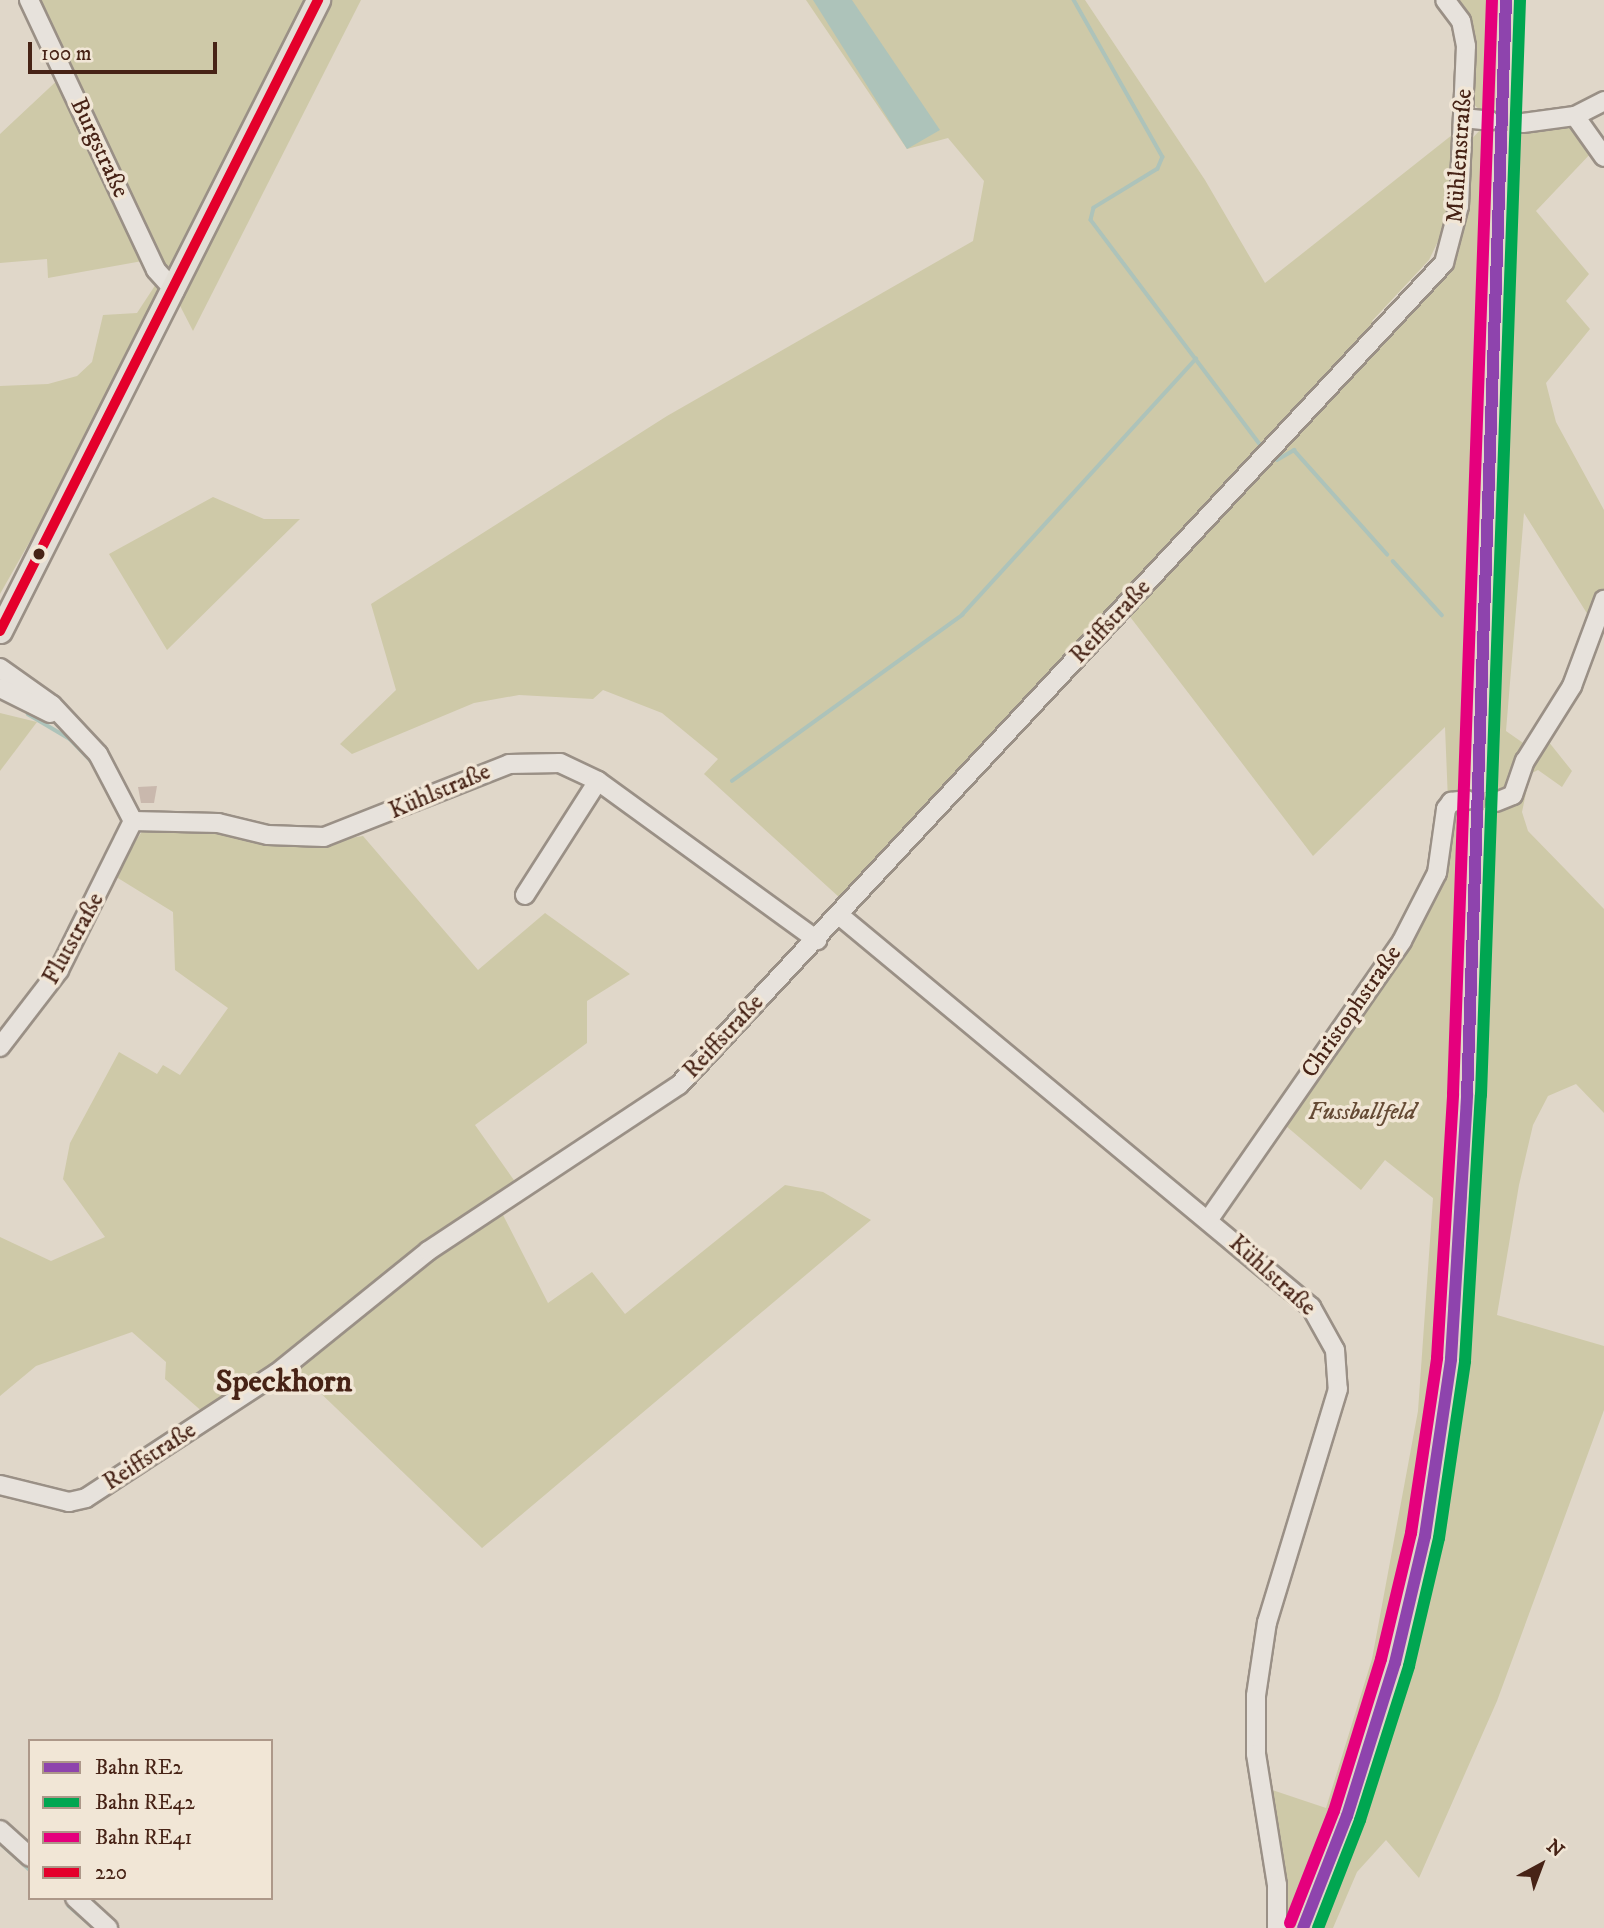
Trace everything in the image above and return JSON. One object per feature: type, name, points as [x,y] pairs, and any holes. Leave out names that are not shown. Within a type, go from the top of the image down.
[{"type":"main road","points":[[4,620],[175,291],[318,0]]},
{"type":"street","name":"Burgstraße","points":[[29,0],[156,270],[175,291]]},
{"type":"street","name":"Mühlenstraße","points":[[1324,396],[1432,279],[1452,247],[1466,46],[1461,22],[1445,0]]},
{"type":"street","points":[[1523,122],[1574,116],[1604,101]]},
{"type":"street","points":[[1574,116],[1604,157]]},
{"type":"street","points":[[1463,118],[1490,121]]},
{"type":"street","name":"Reiffstraße","points":[[0,1485],[69,1502],[86,1498],[217,1414],[313,1347],[420,1257],[679,1085],[1324,396]]},
{"type":"street","points":[[1496,802],[1513,795],[1525,761],[1572,686],[1604,600]]},
{"type":"street","points":[[0,668],[66,720],[109,770],[133,821]]},
{"type":"street","points":[[0,688],[66,720]]},
{"type":"street","points":[[0,702],[19,699]]},
{"type":"street","name":"Kühlstraße","points":[[133,821],[218,823],[268,835],[324,837],[509,764],[560,763],[598,781],[817,940]]},
{"type":"street","points":[[525,895],[598,781]]},
{"type":"street","name":"Christophstraße","points":[[1209,1219],[1402,941],[1437,873],[1446,809],[1467,800]]},
{"type":"street","name":"Flutstraße","points":[[0,1047],[60,970],[133,821]]},
{"type":"street","name":"Kühlstraße","points":[[839,915],[1209,1219],[1311,1307],[1335,1350],[1339,1372],[1267,1622],[1256,1696],[1256,1754],[1277,1885],[1276,1928]]},
{"type":"street","points":[[0,1830],[28,1855]]},
{"type":"street","points":[[77,1900],[108,1928]]},
{"type":"green space","points":[[31,0],[361,0],[193,331],[157,261]]},
{"type":"green space","points":[[806,0],[1085,0],[1205,180],[1265,283],[1452,135],[1446,225],[1429,260],[1372,321],[1387,338],[1459,252],[1468,143],[1480,130],[1493,129],[1466,793],[1448,801],[1445,727],[1313,856],[1118,601],[840,898],[704,774],[718,759],[662,713],[603,690],[593,699],[519,695],[474,703],[352,754],[340,744],[396,690],[371,604],[667,416],[973,241],[984,181],[948,138],[907,149]]},
{"type":"green space","points":[[1451,0],[1498,0],[1495,115],[1483,113],[1470,101]]},
{"type":"green space","points":[[63,75],[148,260],[48,278],[47,259],[0,263],[0,134]]},
{"type":"green space","points":[[1568,124],[1593,151],[1536,211],[1589,274],[1566,301],[1590,329],[1546,383],[1556,422],[1604,510],[1604,589],[1593,623],[1524,513],[1506,731],[1529,747],[1512,791],[1492,795],[1519,129]]},
{"type":"green space","points":[[158,281],[167,300],[0,594],[0,386],[48,384],[77,376],[92,362],[103,315],[137,313]]},
{"type":"green space","points":[[213,497],[264,519],[300,519],[167,650],[109,554]]},
{"type":"green space","points":[[0,713],[37,722],[0,771]]},
{"type":"green space","points":[[1544,736],[1572,771],[1562,787],[1538,770],[1530,774],[1522,812],[1528,831],[1604,909],[1604,1113],[1576,1084],[1548,1096],[1533,1125],[1519,1185],[1497,1315],[1604,1346],[1604,1410],[1497,1701],[1419,1878],[1386,1840],[1357,1872],[1333,1928],[1320,1928],[1397,1716],[1440,1539],[1472,1298],[1494,804],[1502,804]]},
{"type":"green space","name":"Fussballfeld","points":[[1467,804],[1450,1233],[1425,1477],[1385,1663],[1353,1765],[1295,1928],[1281,1928],[1266,1788],[1326,1808],[1372,1659],[1418,1411],[1433,1198],[1385,1160],[1361,1190],[1279,1120],[1406,942],[1449,810]]},
{"type":"green space","points":[[145,827],[225,828],[301,846],[363,836],[478,970],[545,913],[630,974],[587,1001],[587,1043],[475,1125],[516,1183],[503,1215],[548,1303],[592,1272],[625,1314],[785,1185],[823,1192],[871,1220],[482,1548],[286,1360],[205,1414],[165,1379],[166,1362],[132,1332],[36,1366],[0,1396],[0,1237],[51,1261],[105,1237],[63,1179],[70,1143],[119,1052],[157,1074],[163,1065],[180,1075],[228,1008],[175,970],[173,912],[113,875]]},
{"type":"shaded area","points":[[813,0],[852,0],[940,130],[907,149]]},
{"type":"building","points":[[157,786],[154,803],[141,803],[138,787]]},
{"type":"waterway","points":[[1074,0],[1163,157],[1158,169],[1094,208],[1091,220],[1261,446]]},
{"type":"waterway","points":[[732,781],[962,615],[1196,359]]},
{"type":"waterway","points":[[1277,460],[1294,450],[1387,554]]},
{"type":"waterway","points":[[1393,561],[1442,615]]},
{"type":"waterway","points":[[28,714],[70,739],[95,765]]},
{"type":"waterway","points":[[0,1843],[28,1868]]},
{"type":"waterway","points":[[69,1906],[94,1928]]},
{"type":"tunnel","points":[[1490,121],[1523,123]]},
{"type":"tunnel","points":[[1467,800],[1496,802]]},
{"type":"rail line","name":"RE41","points":[[1290,1923],[1334,1811],[1381,1659],[1411,1533],[1437,1358],[1453,1094],[1492,0]]},
{"type":"rail line","name":"RE2","points":[[1303,1928],[1347,1816],[1395,1663],[1425,1536],[1451,1359],[1467,1095],[1506,0]]},
{"type":"rail line","name":"RE42","points":[[1318,1928],[1360,1820],[1409,1666],[1439,1538],[1465,1361],[1481,1095],[1520,0]]},
{"type":"transit line","name":"220","points":[[0,631],[318,0]]},
{"type":"district","name":"Speckhorn","points":[[284,1382]]}]
